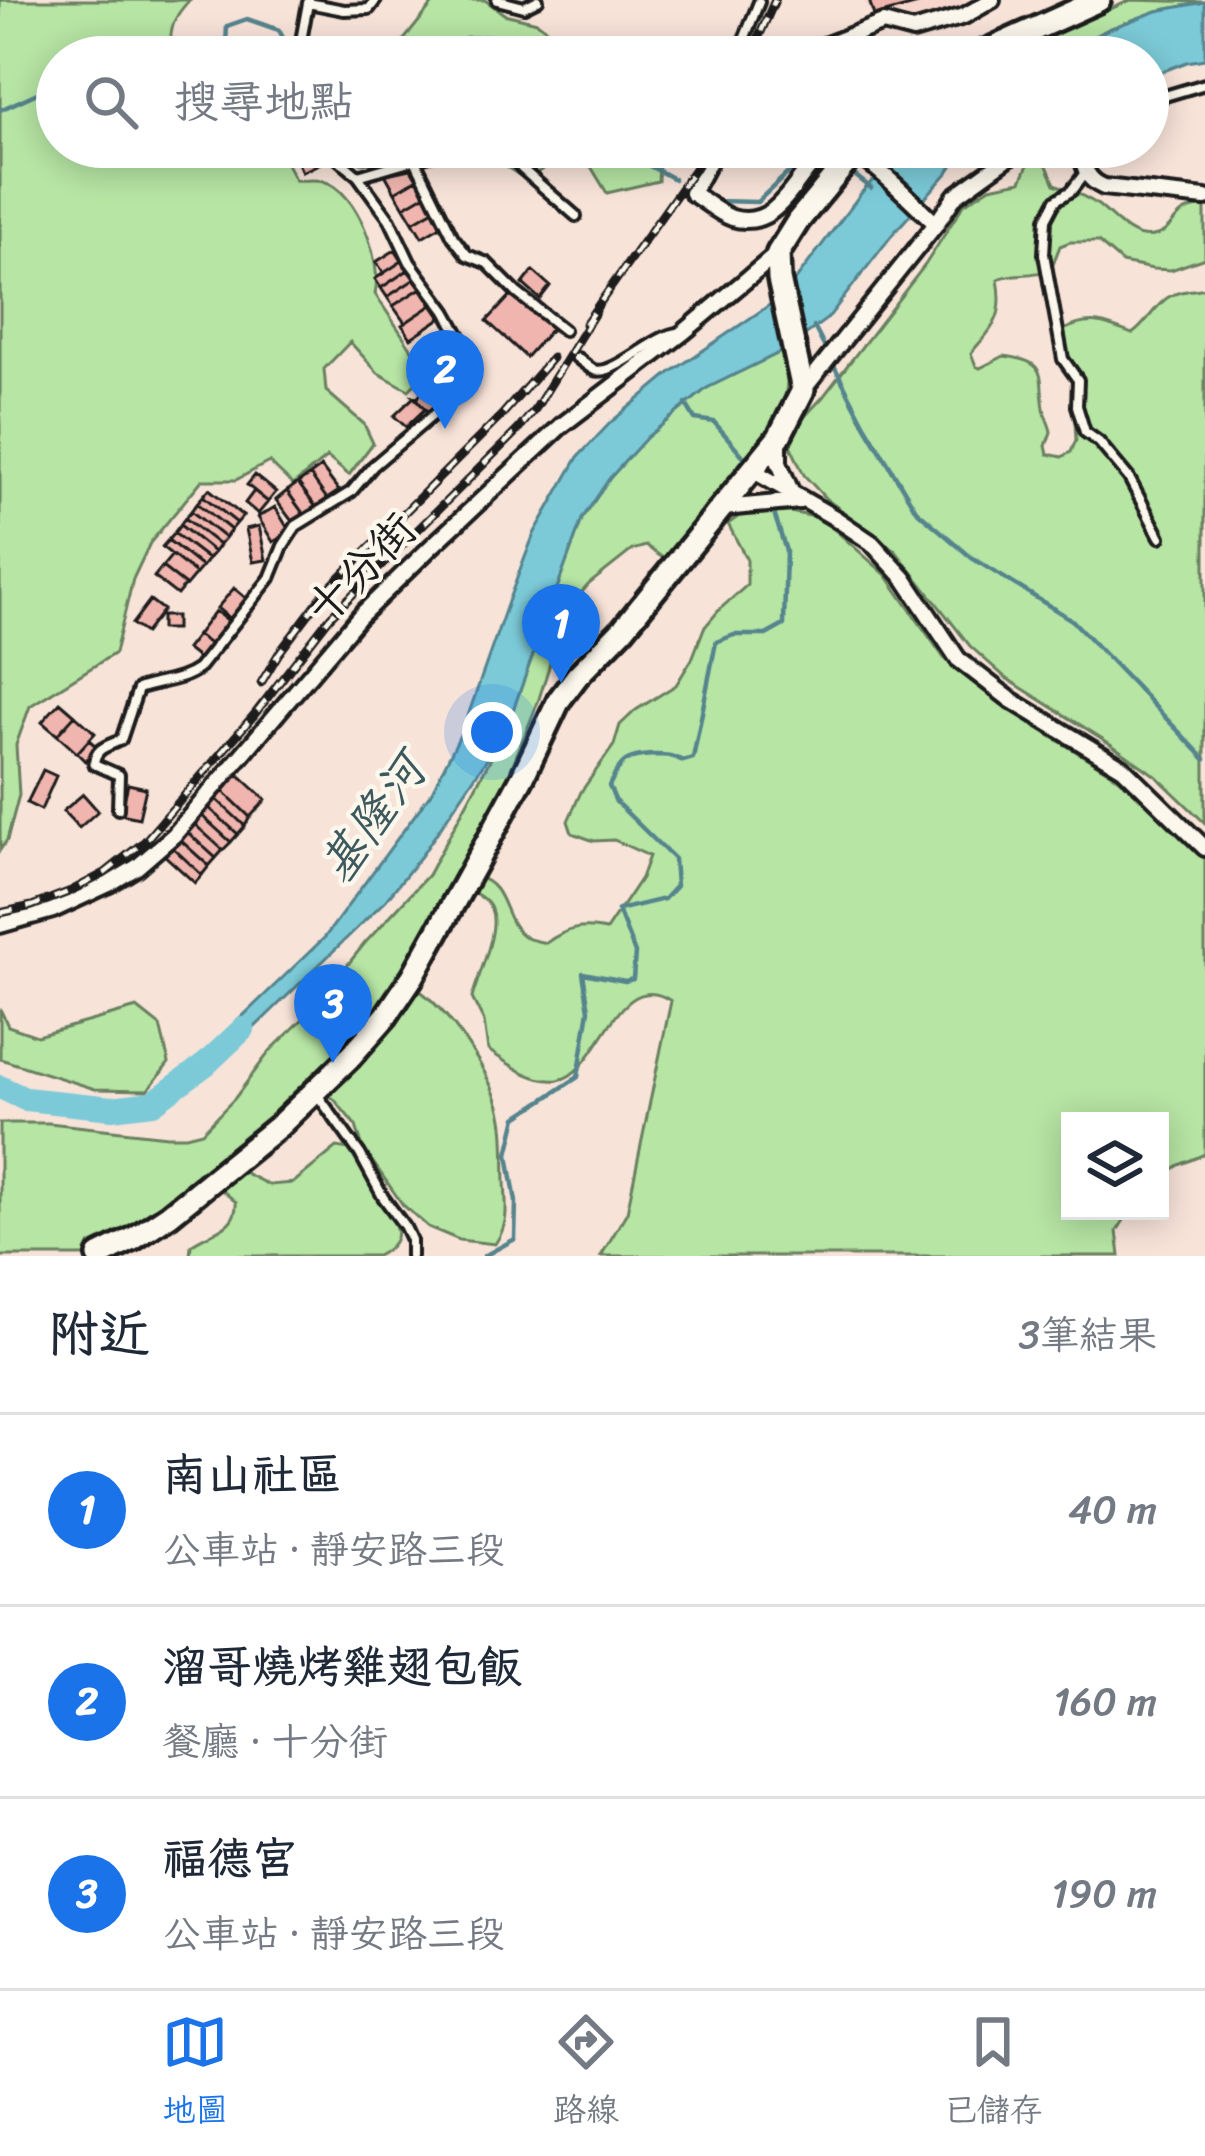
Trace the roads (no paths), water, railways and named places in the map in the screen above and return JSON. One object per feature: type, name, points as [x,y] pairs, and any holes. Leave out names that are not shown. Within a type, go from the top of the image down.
[{"type":"main road","points":[[1019,36],[1099,0]]},
{"type":"main road","points":[[99,1256],[169,1215],[251,1149],[315,1092],[386,1016],[512,797],[559,700],[779,437],[803,390],[779,279],[778,253],[841,168]]},
{"type":"street","points":[[850,36],[883,23],[913,32],[964,16],[992,0]]},
{"type":"street","points":[[705,168],[692,193],[727,216],[757,220],[777,209],[810,168]]},
{"type":"street","points":[[877,168],[936,224]]},
{"type":"street","points":[[803,390],[955,196],[994,168]]},
{"type":"street","points":[[1084,168],[1104,188],[1205,198]]},
{"type":"street","name":"十分街","points":[[0,926],[53,910],[109,884],[174,835],[358,617],[560,426],[778,253]]},
{"type":"street","points":[[779,437],[779,463],[799,498]]},
{"type":"street","points":[[754,471],[872,542],[904,578],[958,658],[1011,700],[1123,768],[1205,848]]},
{"type":"street","points":[[723,508],[799,498]]},
{"type":"lane","points":[[302,36],[308,2],[344,10],[369,9],[376,0]]},
{"type":"lane","points":[[497,0],[524,8],[538,0]]},
{"type":"lane","points":[[745,36],[758,1]]},
{"type":"lane","points":[[1169,95],[1205,84]]},
{"type":"lane","points":[[118,809],[119,775],[94,764],[94,755],[121,740],[138,689],[158,681],[185,679],[198,669],[270,578],[296,526],[351,492],[373,466],[446,404],[454,391],[465,345],[410,262],[390,220],[349,168]]},
{"type":"lane","points":[[358,176],[383,168]]},
{"type":"lane","points":[[419,168],[467,255],[487,263],[564,330]]},
{"type":"lane","points":[[521,168],[576,216]]},
{"type":"lane","points":[[1085,173],[1056,200],[1046,219],[1044,254],[1063,359],[1078,380],[1077,406],[1085,431],[1129,478],[1160,537]]},
{"type":"lane","points":[[577,358],[593,370],[606,371],[664,335],[684,332]]},
{"type":"lane","points":[[315,1092],[405,1227],[411,1256]]},
{"type":"water","points":[[1205,2],[1205,59],[1169,69],[1169,36],[1095,36],[1157,11]]},
{"type":"water","points":[[884,168],[951,168],[828,318],[785,350],[707,388],[647,437],[609,479],[582,519],[505,732],[386,900],[222,1059],[215,1045],[222,1036],[325,937],[431,793],[464,727],[534,534],[578,457],[670,373],[768,306],[797,278]]},
{"type":"waterway","points":[[226,36],[227,26],[247,19],[279,30],[282,36]]},
{"type":"waterway","points":[[0,110],[36,94]]},
{"type":"waterway","points":[[653,168],[674,179]]},
{"type":"waterway","points":[[704,194],[718,201],[757,202],[793,168]]},
{"type":"waterway","points":[[852,173],[871,188]]},
{"type":"waterway","points":[[814,327],[916,510],[972,558],[1072,620],[1205,759]]},
{"type":"waterway","points":[[686,404],[695,419],[714,422],[745,458]]},
{"type":"waterway","points":[[484,1256],[515,1239],[516,1202],[508,1154],[517,1117],[578,1077],[589,1010],[583,973],[633,979],[635,953],[618,910],[664,899],[676,886],[674,859],[616,802],[609,786],[631,758],[693,758],[716,642],[734,635],[766,635],[784,625],[786,551],[773,510]]},
{"type":"waterway","name":"基隆河","points":[[0,1087],[25,1099],[112,1108],[153,1103],[243,1029]]},
{"type":"railway","points":[[759,36],[775,0]]},
{"type":"railway","points":[[585,324],[695,168]]},
{"type":"railway","points":[[0,913],[71,891],[105,873],[145,841],[254,715],[330,617],[517,431],[596,311]]},
{"type":"railway","points":[[261,683],[326,591],[501,416],[552,358]]},
{"type":"place","name":"溜哥燒烤雞翅包飯","points":[[445,429]]},
{"type":"place","name":"南山社區","points":[[561,683]]},
{"type":"place","name":"福德宮","points":[[333,1063]]}]
